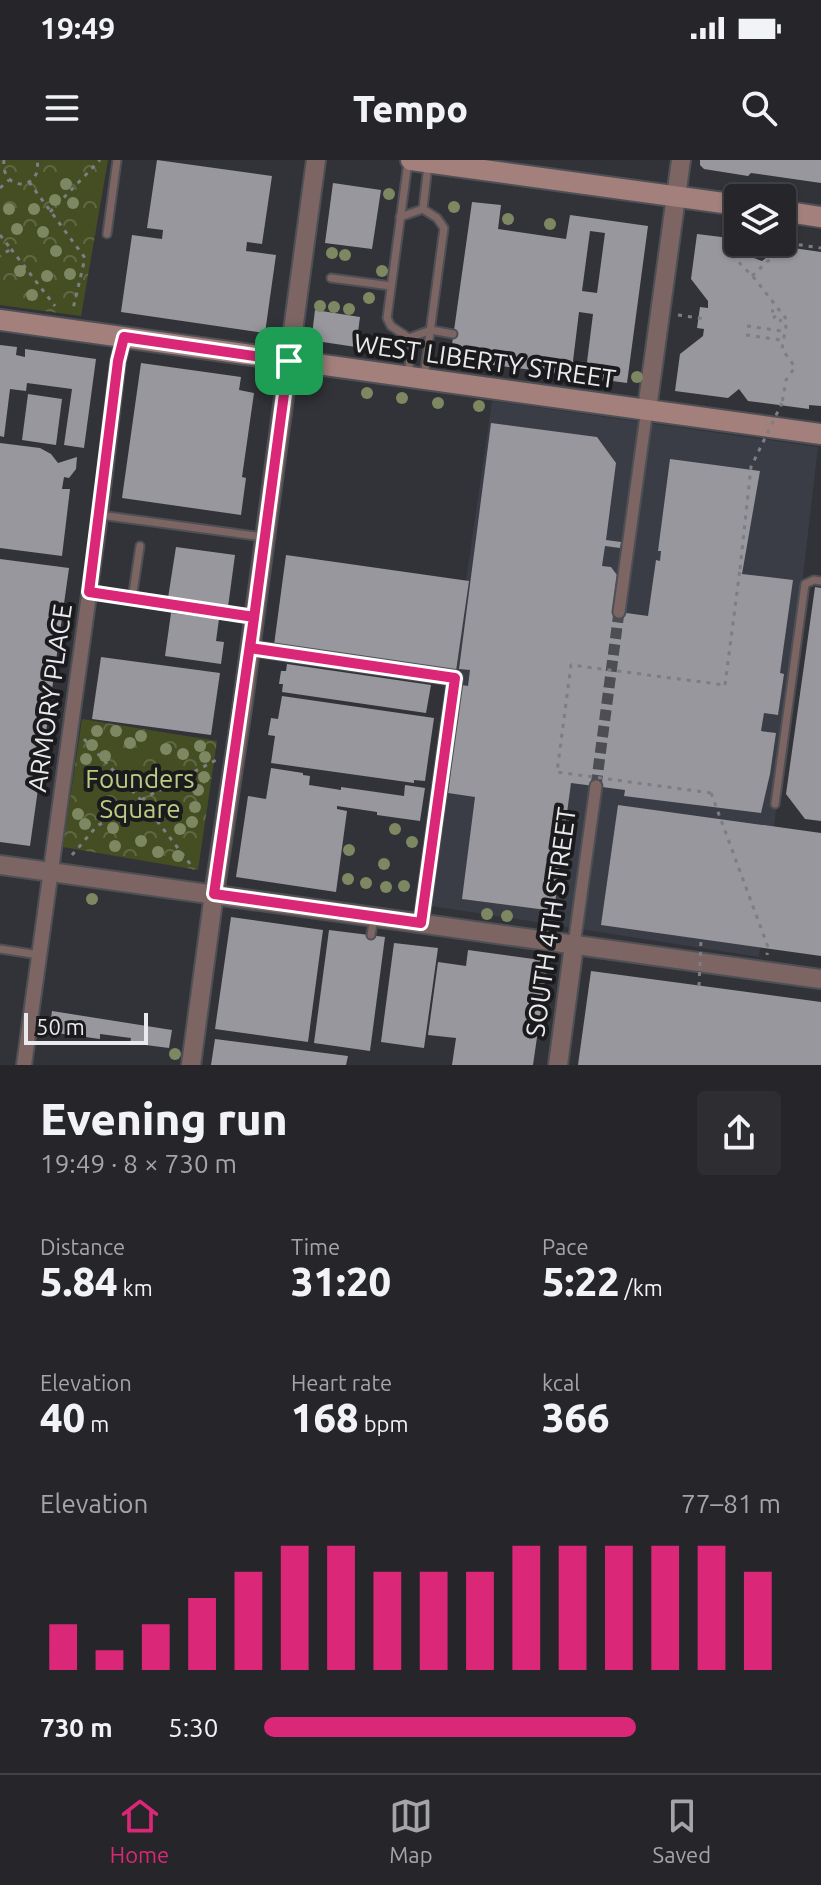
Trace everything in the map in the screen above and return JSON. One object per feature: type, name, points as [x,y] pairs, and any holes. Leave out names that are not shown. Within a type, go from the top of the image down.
[{"type":"main road","points":[[416,161],[724,203]]},
{"type":"main road","points":[[796,213],[821,217]]},
{"type":"main road","name":"WEST LIBERTY STREET","points":[[0,320],[821,434]]},
{"type":"street","points":[[191,1065],[316,160]]},
{"type":"street","points":[[619,612],[681,160]]},
{"type":"street","name":"ARMORY PLACE","points":[[24,1065],[100,515],[118,361],[124,337]]},
{"type":"street","points":[[250,648],[455,678],[421,923]]},
{"type":"street","name":"SOUTH 4TH STREET","points":[[558,1065],[596,786]]},
{"type":"street","points":[[0,865],[214,894],[372,926],[421,923],[821,979]]},
{"type":"lane","points":[[107,234],[117,160]]},
{"type":"lane","points":[[416,161],[423,209],[437,218],[444,228],[431,330],[416,378]]},
{"type":"lane","points":[[416,161],[400,217],[387,318],[391,326],[409,338],[416,378]]},
{"type":"lane","points":[[400,217],[423,209]]},
{"type":"lane","points":[[331,278],[391,286]]},
{"type":"lane","points":[[409,338],[431,330],[453,334]]},
{"type":"lane","points":[[100,515],[265,537]]},
{"type":"lane","points":[[132,599],[140,546]]},
{"type":"lane","points":[[775,804],[805,584],[818,581]]},
{"type":"lane","points":[[89,592],[254,617]]},
{"type":"lane","points":[[0,949],[39,955]]},
{"type":"path","points":[[4,160],[4,170],[9,180],[19,184],[29,182],[37,174],[37,160]]},
{"type":"path","points":[[50,212],[100,160]]},
{"type":"path","points":[[0,188],[9,180]]},
{"type":"path","points":[[29,182],[85,258],[73,309]]},
{"type":"path","points":[[0,235],[55,306]]},
{"type":"path","points":[[752,276],[787,243],[821,248]]},
{"type":"path","points":[[0,256],[11,249]]},
{"type":"path","points":[[733,256],[787,320],[782,349],[795,367],[786,380],[782,403],[751,467],[725,685],[571,665],[557,772],[711,793],[768,947],[765,972]]},
{"type":"path","points":[[676,315],[706,319]]},
{"type":"path","points":[[747,326],[782,331]]},
{"type":"path","points":[[746,335],[781,340]]},
{"type":"path","points":[[71,725],[141,800],[194,869]]},
{"type":"path","points":[[72,855],[97,826],[236,749]]},
{"type":"path","points":[[699,986],[701,939]]},
{"type":"shaded area","points":[[492,401],[818,447],[759,957],[419,904]]},
{"type":"green space","points":[[0,160],[108,160],[81,316],[0,305]]},
{"type":"green space","name":"Founders Square","points":[[82,719],[217,741],[198,870],[63,847]]},
{"type":"building","points":[[157,160],[272,176],[262,244],[247,242],[246,251],[276,255],[265,333],[121,312],[132,235],[162,239],[163,230],[147,228]]},
{"type":"building","points":[[700,160],[821,160],[821,183],[704,169]]},
{"type":"building","points":[[333,183],[381,190],[372,249],[325,243]]},
{"type":"building","points":[[472,202],[501,205],[498,229],[566,239],[570,215],[648,226],[627,383],[450,359]],"holes":[[[590,231],[605,233],[597,293],[582,291]],[[579,312],[593,314],[587,362],[573,361]]]},
{"type":"building","points":[[697,234],[724,237],[724,256],[753,256],[762,261],[768,256],[796,256],[796,248],[821,252],[821,406],[809,405],[809,409],[748,401],[739,389],[728,398],[675,391],[680,354],[703,336],[704,329],[697,328],[700,307],[708,308],[708,301],[691,279]]},
{"type":"building","points":[[315,310],[360,317],[356,347],[316,341],[312,335]]},
{"type":"building","points":[[0,345],[17,347],[16,355],[25,357],[25,349],[96,359],[84,448],[64,445],[72,389],[27,383],[26,391],[10,389],[4,437],[0,436]]},
{"type":"building","points":[[141,363],[241,377],[239,390],[254,393],[242,477],[246,478],[241,515],[122,498]]},
{"type":"building","points":[[28,394],[62,399],[56,445],[22,440]]},
{"type":"building","points":[[491,423],[597,437],[616,463],[606,540],[621,542],[620,548],[605,546],[602,566],[611,567],[617,575],[612,611],[648,616],[656,560],[660,561],[661,551],[658,551],[670,459],[760,471],[742,574],[793,580],[780,673],[784,674],[778,715],[764,713],[761,731],[776,733],[761,813],[624,796],[625,790],[571,783],[554,911],[462,899],[475,797],[448,793],[462,685],[468,686],[470,670],[459,669]]},
{"type":"building","points":[[0,443],[40,448],[51,454],[58,463],[77,457],[76,469],[69,478],[64,477],[62,489],[70,489],[62,556],[0,548]]},
{"type":"building","points":[[176,547],[235,555],[228,607],[168,598]]},
{"type":"building","points":[[286,555],[469,581],[456,671],[274,645]]},
{"type":"building","points":[[0,559],[69,568],[30,846],[0,842]]},
{"type":"building","points":[[815,587],[821,588],[821,821],[805,819],[786,794]]},
{"type":"building","points":[[171,613],[219,619],[216,641],[224,642],[221,664],[165,656]]},
{"type":"building","points":[[101,657],[220,673],[211,735],[92,719]]},
{"type":"building","points":[[287,664],[431,685],[426,713],[282,692],[283,684],[279,684],[281,671],[286,671]]},
{"type":"building","points":[[282,696],[434,718],[425,781],[414,780],[414,783],[271,763],[275,736],[268,735],[271,718],[278,719]]},
{"type":"building","points":[[271,768],[310,776],[309,785],[341,790],[341,787],[404,796],[405,785],[425,788],[420,821],[337,806],[337,809],[347,811],[336,892],[236,877],[248,796],[266,799]]},
{"type":"building","points":[[618,805],[821,833],[821,956],[601,925]]},
{"type":"building","points":[[231,917],[323,930],[308,1042],[215,1029]]},
{"type":"building","points":[[329,930],[385,937],[370,1051],[314,1043]]},
{"type":"building","points":[[394,943],[438,948],[424,1048],[381,1042]]},
{"type":"building","points":[[468,950],[548,961],[533,1065],[452,1065],[456,1038],[428,1035],[438,962],[466,966]]},
{"type":"building","points":[[591,971],[821,1002],[821,1065],[578,1065]]},
{"type":"building","points":[[52,1011],[172,1030],[169,1048],[130,1043],[131,1038],[100,1034],[100,1039],[49,1032]]},
{"type":"building","points":[[215,1039],[348,1056],[346,1065],[211,1065]]},
{"type":"tunnel","points":[[596,786],[619,612]]},
{"type":"route","points":[[124,337],[289,361],[250,648],[455,678],[421,923],[214,894],[254,617],[89,592],[118,361],[124,337]]}]
